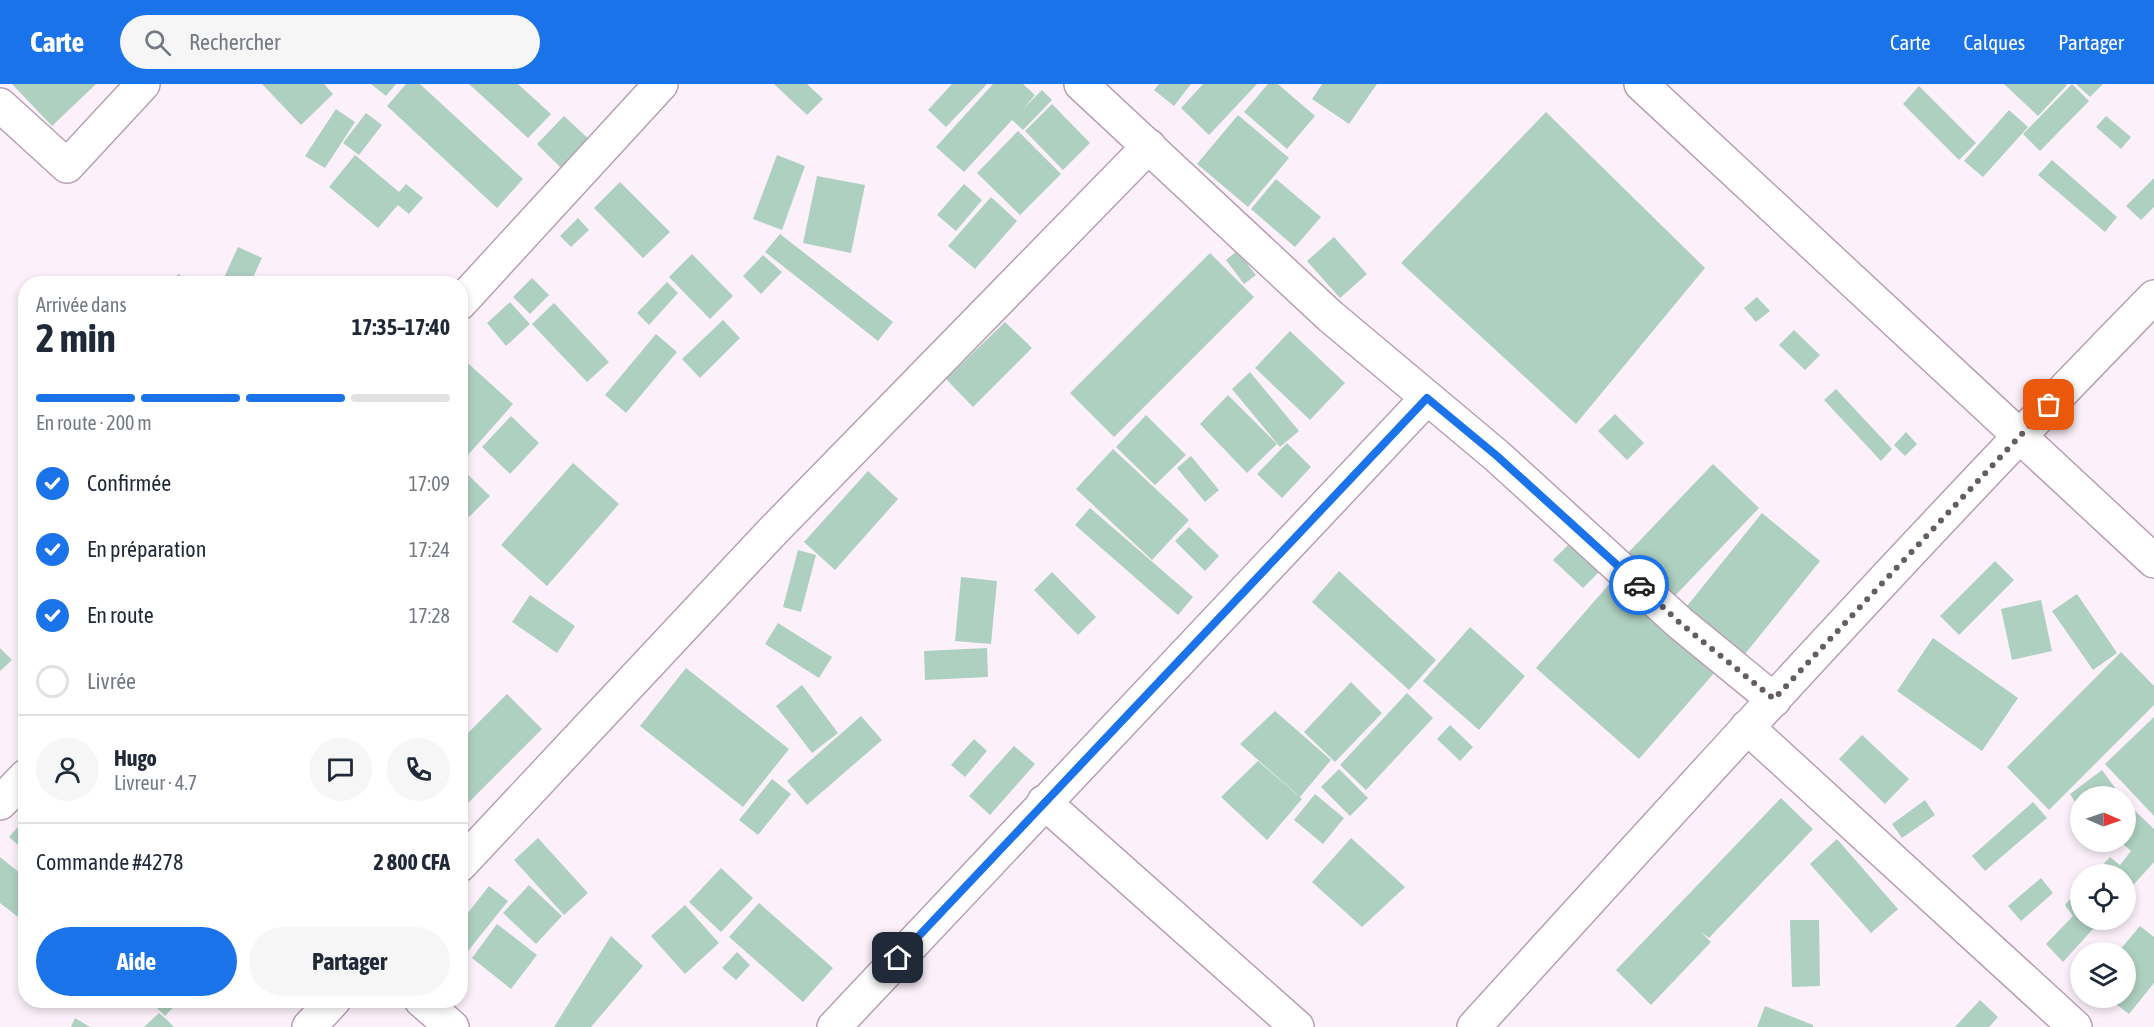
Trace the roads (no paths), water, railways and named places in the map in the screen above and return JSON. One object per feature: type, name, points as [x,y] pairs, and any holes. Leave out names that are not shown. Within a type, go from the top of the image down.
[{"type":"street","points":[[0,105],[67,166],[143,84]]},
{"type":"street","points":[[468,294],[661,84]]},
{"type":"street","points":[[1082,84],[1330,316],[1497,456],[1680,623],[1774,699]]},
{"type":"street","points":[[1641,84],[2154,561]]},
{"type":"street","points":[[468,856],[771,533],[1149,146]]},
{"type":"street","points":[[1474,1027],[1747,727],[2018,436],[2154,297]]},
{"type":"street","points":[[834,1027],[1427,398]]},
{"type":"street","points":[[1747,727],[2076,1027]]},
{"type":"street","points":[[0,803],[18,784]]},
{"type":"street","points":[[1044,802],[1297,1027]]},
{"type":"street","points":[[309,1027],[327,1008]]},
{"type":"street","points":[[430,1008],[452,1027]]}]
